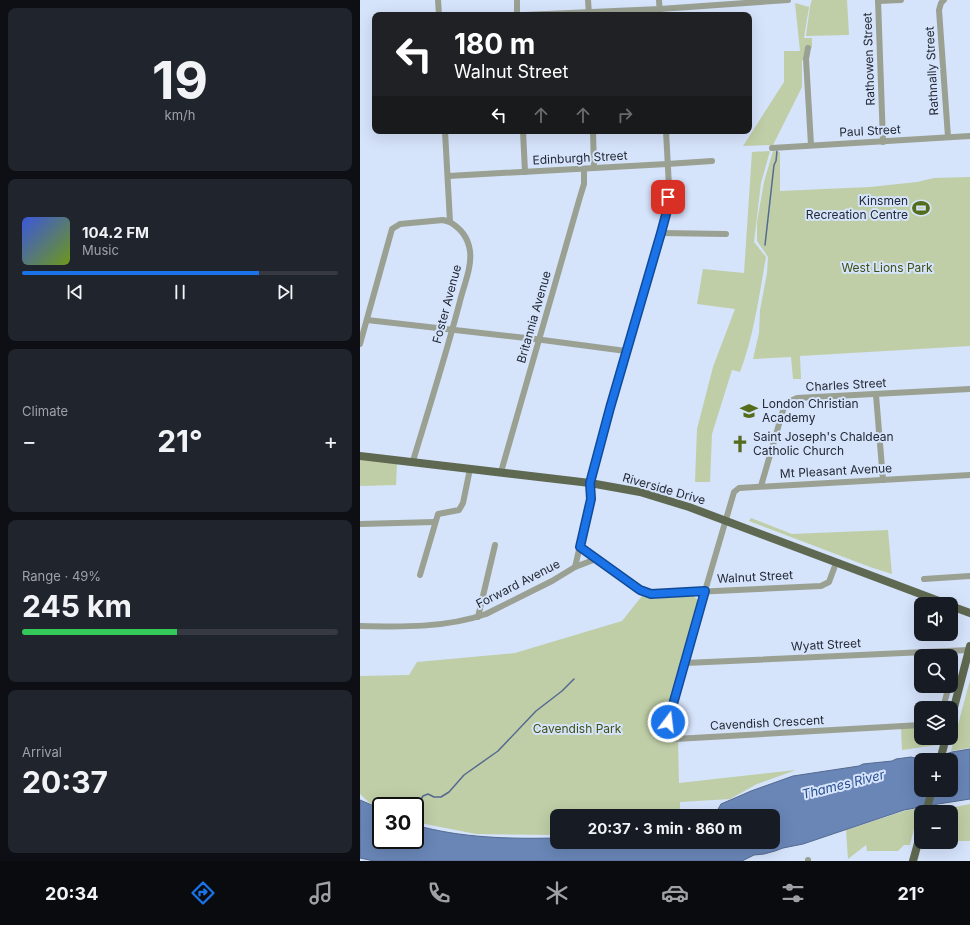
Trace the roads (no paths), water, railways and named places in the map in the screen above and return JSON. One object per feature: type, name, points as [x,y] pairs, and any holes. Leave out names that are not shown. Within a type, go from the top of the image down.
[{"type":"main road","name":"Riverside Drive","points":[[360,456],[413,461],[590,483],[640,492],[689,507],[928,597]]},
{"type":"main road","points":[[958,609],[970,613]]},
{"type":"main road","points":[[956,701],[970,648]]},
{"type":"main road","points":[[913,861],[916,849]]},
{"type":"street","points":[[438,0],[439,12]]},
{"type":"street","points":[[517,0],[517,12]]},
{"type":"street","points":[[588,0],[588,12]]},
{"type":"street","points":[[659,0],[660,12],[788,0]]},
{"type":"street","points":[[878,1],[901,0]]},
{"type":"street","name":"Rathowen Street","points":[[878,1],[883,142]]},
{"type":"street","name":"Rathnally Street","points":[[943,1],[939,10],[948,137]]},
{"type":"street","points":[[808,48],[806,59],[811,145]]},
{"type":"street","points":[[360,344],[392,229],[400,224],[443,220],[450,222],[445,134]]},
{"type":"street","points":[[523,134],[525,172]]},
{"type":"street","points":[[593,134],[594,168]]},
{"type":"street","name":"Forward Avenue","points":[[360,626],[395,627],[440,624],[478,617],[545,584],[575,567],[591,499],[590,483],[626,351],[668,207],[669,187],[666,134]]},
{"type":"street","name":"Paul Street","points":[[772,148],[970,136]]},
{"type":"street","name":"Edinburgh Street","points":[[448,176],[712,161]]},
{"type":"street","name":"Britannia Avenue","points":[[501,472],[584,184],[584,169]]},
{"type":"street","name":"Foster Avenue","points":[[413,461],[469,267],[470,251],[466,238],[460,228],[450,222]]},
{"type":"street","points":[[661,233],[726,234]]},
{"type":"street","points":[[367,320],[539,339],[626,351]]},
{"type":"street","name":"Charles Street","points":[[761,486],[784,407],[788,402],[797,398],[970,389]]},
{"type":"street","points":[[876,395],[882,480]]},
{"type":"street","points":[[420,575],[438,514],[459,510],[463,503],[470,469]]},
{"type":"street","name":"Mt Pleasant Avenue","points":[[725,521],[734,492],[739,488],[970,475]]},
{"type":"street","name":"Cavendish Crescent","points":[[725,521],[668,722],[668,733],[675,739],[914,725]]},
{"type":"street","points":[[360,524],[435,522]]},
{"type":"street","points":[[478,617],[495,546]]},
{"type":"street","name":"Walnut Street","points":[[580,547],[640,590],[651,594],[821,586],[829,582],[836,563]]},
{"type":"street","points":[[575,567],[596,559]]},
{"type":"street","points":[[924,579],[970,576]]},
{"type":"street","name":"Wyatt Street","points":[[958,650],[970,648]]},
{"type":"street","name":"Wyatt Street","points":[[685,663],[914,654]]},
{"type":"water","name":"Thames River","points":[[970,749],[970,799],[932,805],[914,805],[914,808],[904,810],[803,844],[764,854],[754,855],[742,861],[374,861],[360,858],[360,800],[372,805],[372,849],[424,849],[424,827],[450,833],[485,837],[550,838],[550,849],[780,849],[780,809],[718,809],[721,804],[751,791],[793,776],[911,757],[914,758],[914,797],[958,797],[958,753],[949,753]]},
{"type":"waterway","points":[[765,245],[774,165],[777,151]]},
{"type":"waterway","points":[[422,797],[428,794],[434,797],[441,797],[449,792],[464,775],[498,751],[536,711],[562,691],[574,679]]},
{"type":"place","name":"Kinsmen Recreation Centre","points":[[921,208]]},
{"type":"place","name":"London Christian Academy","points":[[749,411]]},
{"type":"place","name":"Saint Joseph's Chaldean Catholic Church","points":[[740,444]]},
{"type":"park label","name":"West Lions Park","points":[[887,268]]},
{"type":"park label","name":"Cavendish Park","points":[[577,729]]}]
